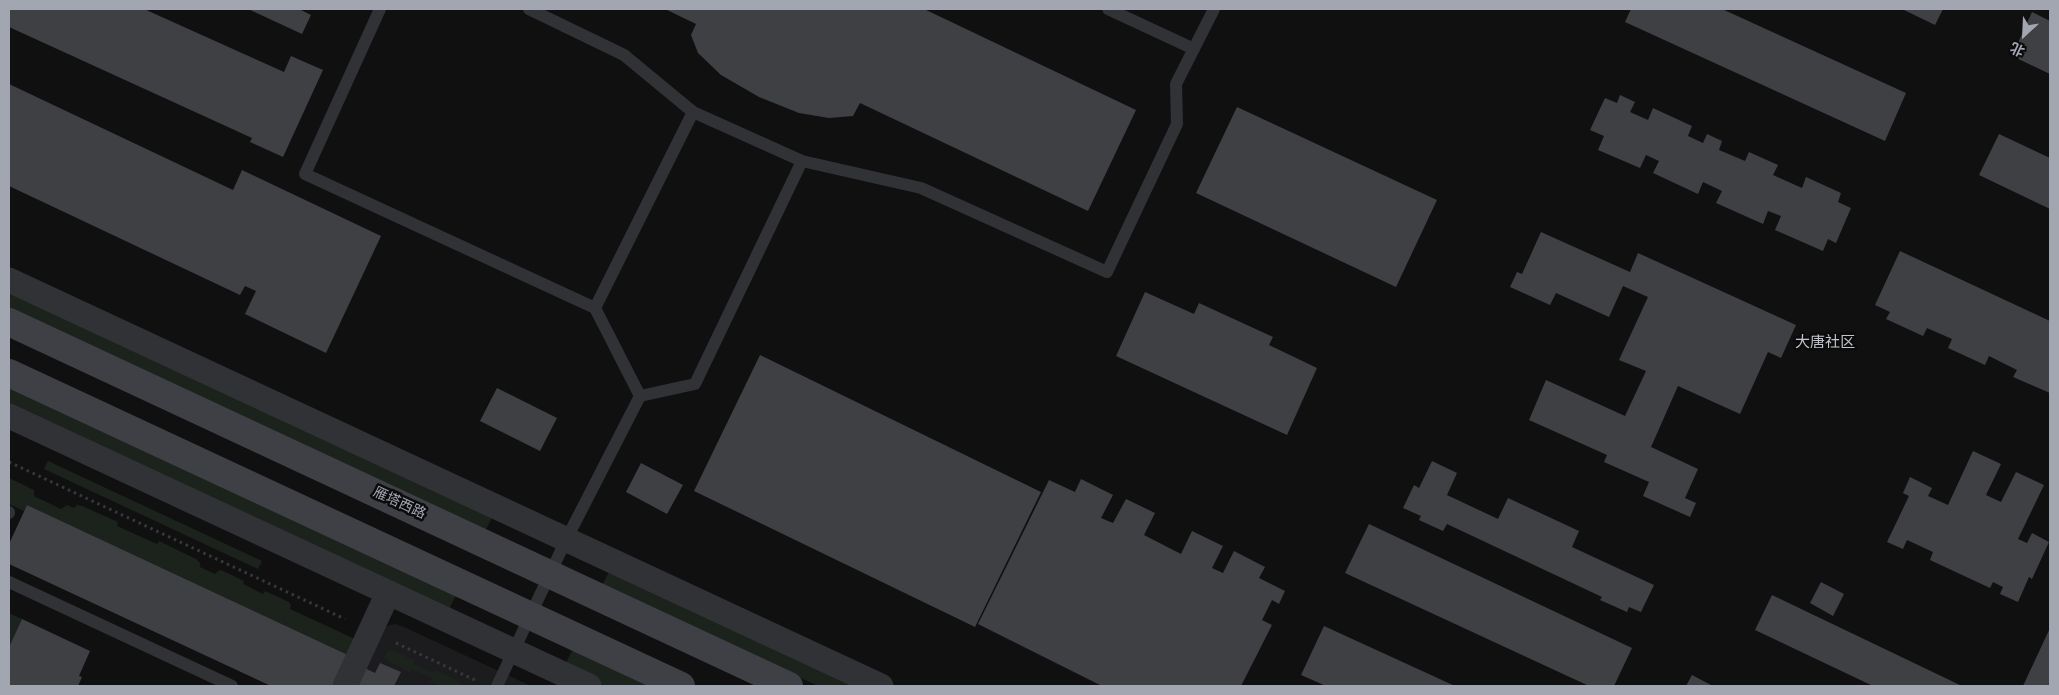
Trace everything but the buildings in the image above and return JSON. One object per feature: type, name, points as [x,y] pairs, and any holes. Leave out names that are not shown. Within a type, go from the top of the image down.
[{"type":"main road","name":"雁塔西路","points":[[9,322],[789,686]]},
{"type":"main road","points":[[9,373],[681,686]]},
{"type":"street","points":[[9,280],[881,686]]},
{"type":"street","points":[[9,416],[588,686]]},
{"type":"street","points":[[345,686],[388,593]]},
{"type":"lane","points":[[380,9],[305,174],[595,308],[640,396]]},
{"type":"lane","points":[[529,9],[624,55],[693,112],[802,162],[921,188],[1107,272],[1177,124],[1176,84],[1214,9]]},
{"type":"lane","points":[[1108,9],[1194,49]]},
{"type":"lane","points":[[595,308],[693,112]]},
{"type":"lane","points":[[640,396],[695,384],[802,162]]},
{"type":"lane","points":[[497,686],[566,540],[640,396]]},
{"type":"lane","points":[[9,582],[232,686]]},
{"type":"path","points":[[9,462],[483,684]]},
{"type":"shaded area","points":[[9,287],[494,514],[485,531],[9,309]]},
{"type":"shaded area","points":[[9,386],[456,595],[447,613],[9,408]]},
{"type":"shaded area","points":[[48,461],[262,561],[258,569],[44,469]]},
{"type":"shaded area","points":[[9,478],[34,490],[34,496],[61,509],[67,505],[74,508],[77,505],[82,506],[118,522],[117,526],[157,544],[159,541],[196,559],[200,563],[200,567],[215,574],[221,570],[244,581],[243,584],[263,594],[265,591],[289,602],[291,605],[290,609],[355,639],[348,655],[27,505],[24,511],[9,504]]},
{"type":"shaded area","points":[[611,568],[864,686],[818,686],[602,586]]},
{"type":"shaded area","points":[[9,613],[22,619],[9,647]]},
{"type":"shaded area","points":[[395,624],[531,686],[369,686],[375,673],[365,668],[382,632],[387,626]]},
{"type":"shaded area","points":[[573,649],[653,686],[605,686],[564,667]]},
{"type":"shaded area","points":[[392,650],[415,661],[413,664],[434,673],[436,670],[459,681],[461,686],[441,686],[430,682],[432,678],[411,669],[409,672],[386,660],[384,657],[387,652]]},
{"type":"district","name":"大唐社区","points":[[1825,344]]}]
